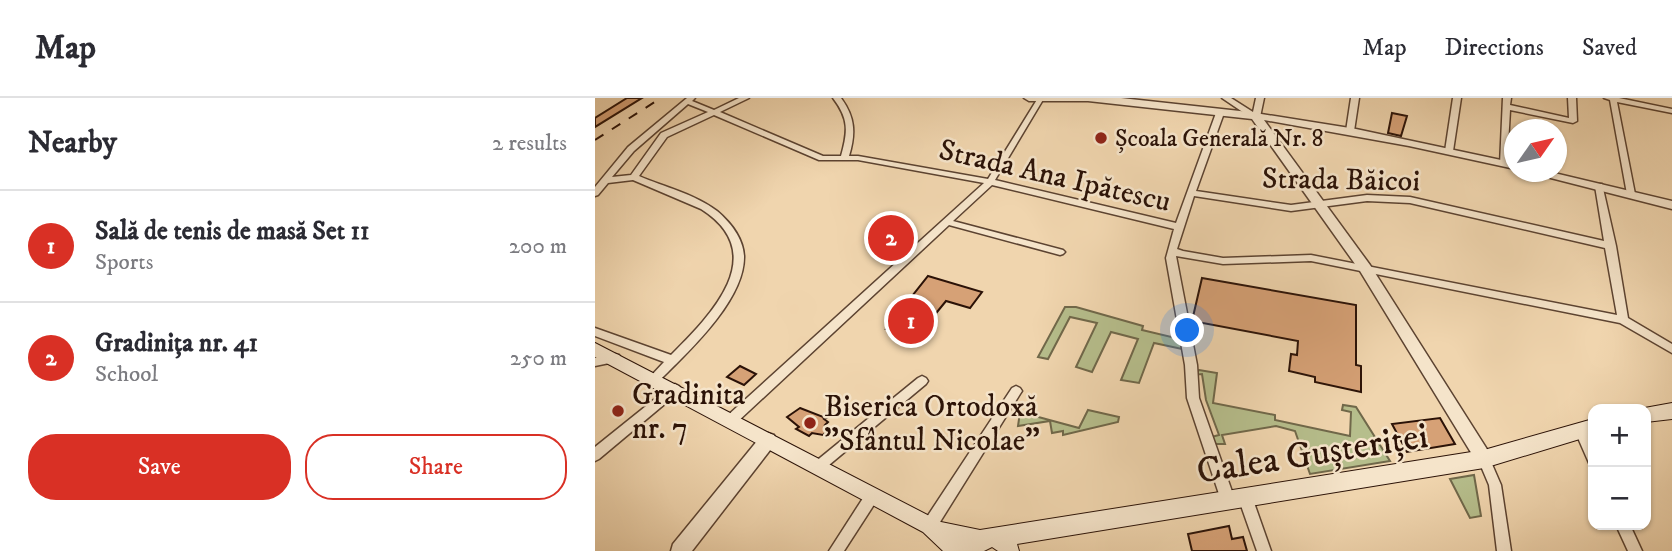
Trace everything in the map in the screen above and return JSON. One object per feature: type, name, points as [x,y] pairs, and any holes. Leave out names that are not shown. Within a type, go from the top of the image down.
[{"type":"main road","name":"Calea Gușteriței","points":[[601,355],[655,378],[934,528],[993,546],[1039,532],[1484,459],[1587,429]]},
{"type":"main road","points":[[1651,413],[1672,411]]},
{"type":"main road","name":"Calea Gușteriței","points":[[934,528],[958,551]]},
{"type":"street","points":[[634,177],[660,139],[745,98]]},
{"type":"street","points":[[837,98],[853,129],[844,159]]},
{"type":"street","points":[[1030,98],[1092,98],[1256,117],[1350,131],[1503,163],[1507,102],[1573,121],[1572,98]]},
{"type":"street","points":[[1226,98],[1256,117],[1321,205],[1365,268],[1484,459],[1495,485],[1504,551]]},
{"type":"street","points":[[1256,117],[1261,98]]},
{"type":"street","points":[[1350,131],[1355,98]]},
{"type":"street","points":[[1449,151],[1457,98]]},
{"type":"street","points":[[1657,98],[1663,109]]},
{"type":"street","points":[[731,420],[990,182],[1041,99]]},
{"type":"street","points":[[1631,194],[1610,99],[1672,111]]},
{"type":"street","points":[[595,192],[631,149],[689,100]]},
{"type":"street","name":"Strada Ana Ipătescu","points":[[689,100],[822,158],[858,158],[990,182],[1179,227],[1172,250],[1210,260],[1302,257],[1365,268],[1623,320],[1672,349]]},
{"type":"street","points":[[1179,227],[1220,113]]},
{"type":"street","points":[[604,181],[634,177],[713,213],[732,234],[740,254],[740,267],[734,287],[655,378]]},
{"type":"street","points":[[1567,179],[1672,205]]},
{"type":"street","points":[[1599,186],[1623,320]]},
{"type":"street","name":"Strada Băicoi","points":[[1192,193],[1283,208],[1367,198],[1410,200],[1611,246]]},
{"type":"street","points":[[948,222],[1060,252]]},
{"type":"street","points":[[1172,250],[1171,258],[1191,365],[1193,398],[1237,499],[1264,551]]},
{"type":"street","points":[[595,332],[672,360]]},
{"type":"street","points":[[819,467],[922,381]]},
{"type":"street","points":[[595,455],[674,389]]},
{"type":"street","points":[[934,528],[1016,391]]},
{"type":"street","points":[[680,551],[768,440]]},
{"type":"street","points":[[836,551],[872,496]]},
{"type":"street","points":[[1625,530],[1635,551]]},
{"type":"green space","points":[[1065,307],[1076,307],[1143,326],[1142,330],[1180,339],[1182,349],[1154,343],[1139,383],[1121,380],[1138,339],[1111,332],[1092,372],[1076,367],[1097,323],[1070,317],[1048,359],[1038,357]]},
{"type":"green space","points":[[1199,370],[1217,373],[1213,403],[1275,415],[1275,420],[1350,436],[1351,412],[1342,410],[1343,405],[1356,407],[1390,461],[1310,474],[1295,431],[1276,426],[1222,435],[1225,444],[1216,444],[1211,437],[1219,435],[1206,400],[1202,374],[1193,375]]},
{"type":"green space","points":[[1088,410],[1119,417],[1118,422],[1063,435],[1063,431],[1052,433],[1050,421],[1018,426],[1020,412],[1079,428]]},
{"type":"green space","points":[[1474,475],[1481,516],[1470,518],[1450,479]]},
{"type":"building","points":[[627,98],[642,98],[595,127],[595,118]]},
{"type":"building","points":[[1392,113],[1407,116],[1401,136],[1388,133]]},
{"type":"building","points":[[928,276],[982,292],[970,308],[946,301],[915,339],[886,329]]},
{"type":"building","points":[[1202,278],[1356,305],[1356,365],[1361,366],[1361,392],[1315,382],[1315,377],[1289,371],[1291,354],[1297,355],[1298,341],[1192,321]]},
{"type":"building","points":[[740,366],[756,374],[744,385],[727,377]]},
{"type":"building","name":"Biserica Ortodoxă \"Sfântul Nicolae\"","points":[[800,408],[826,418],[824,419],[828,422],[825,425],[830,428],[823,435],[812,433],[809,436],[796,429],[799,427],[787,417]]},
{"type":"building","points":[[1440,418],[1455,444],[1407,452],[1392,424]]},
{"type":"building","points":[[1229,526],[1232,539],[1243,537],[1247,551],[1192,551],[1188,534]]},
{"type":"railway","points":[[595,140],[661,98]]},
{"type":"place","name":"Școala Generală Nr. 8","points":[[1101,138]]},
{"type":"place","name":"Gradinița nr. 41","points":[[891,238]]},
{"type":"place","name":"Sală de tenis de masă Set 11","points":[[911,321]]},
{"type":"place","name":"Gradinita nr. 7","points":[[618,411]]},
{"type":"place","name":"Biserica Ortodoxă \"Sfântul Nicolae\"","points":[[810,423]]}]
